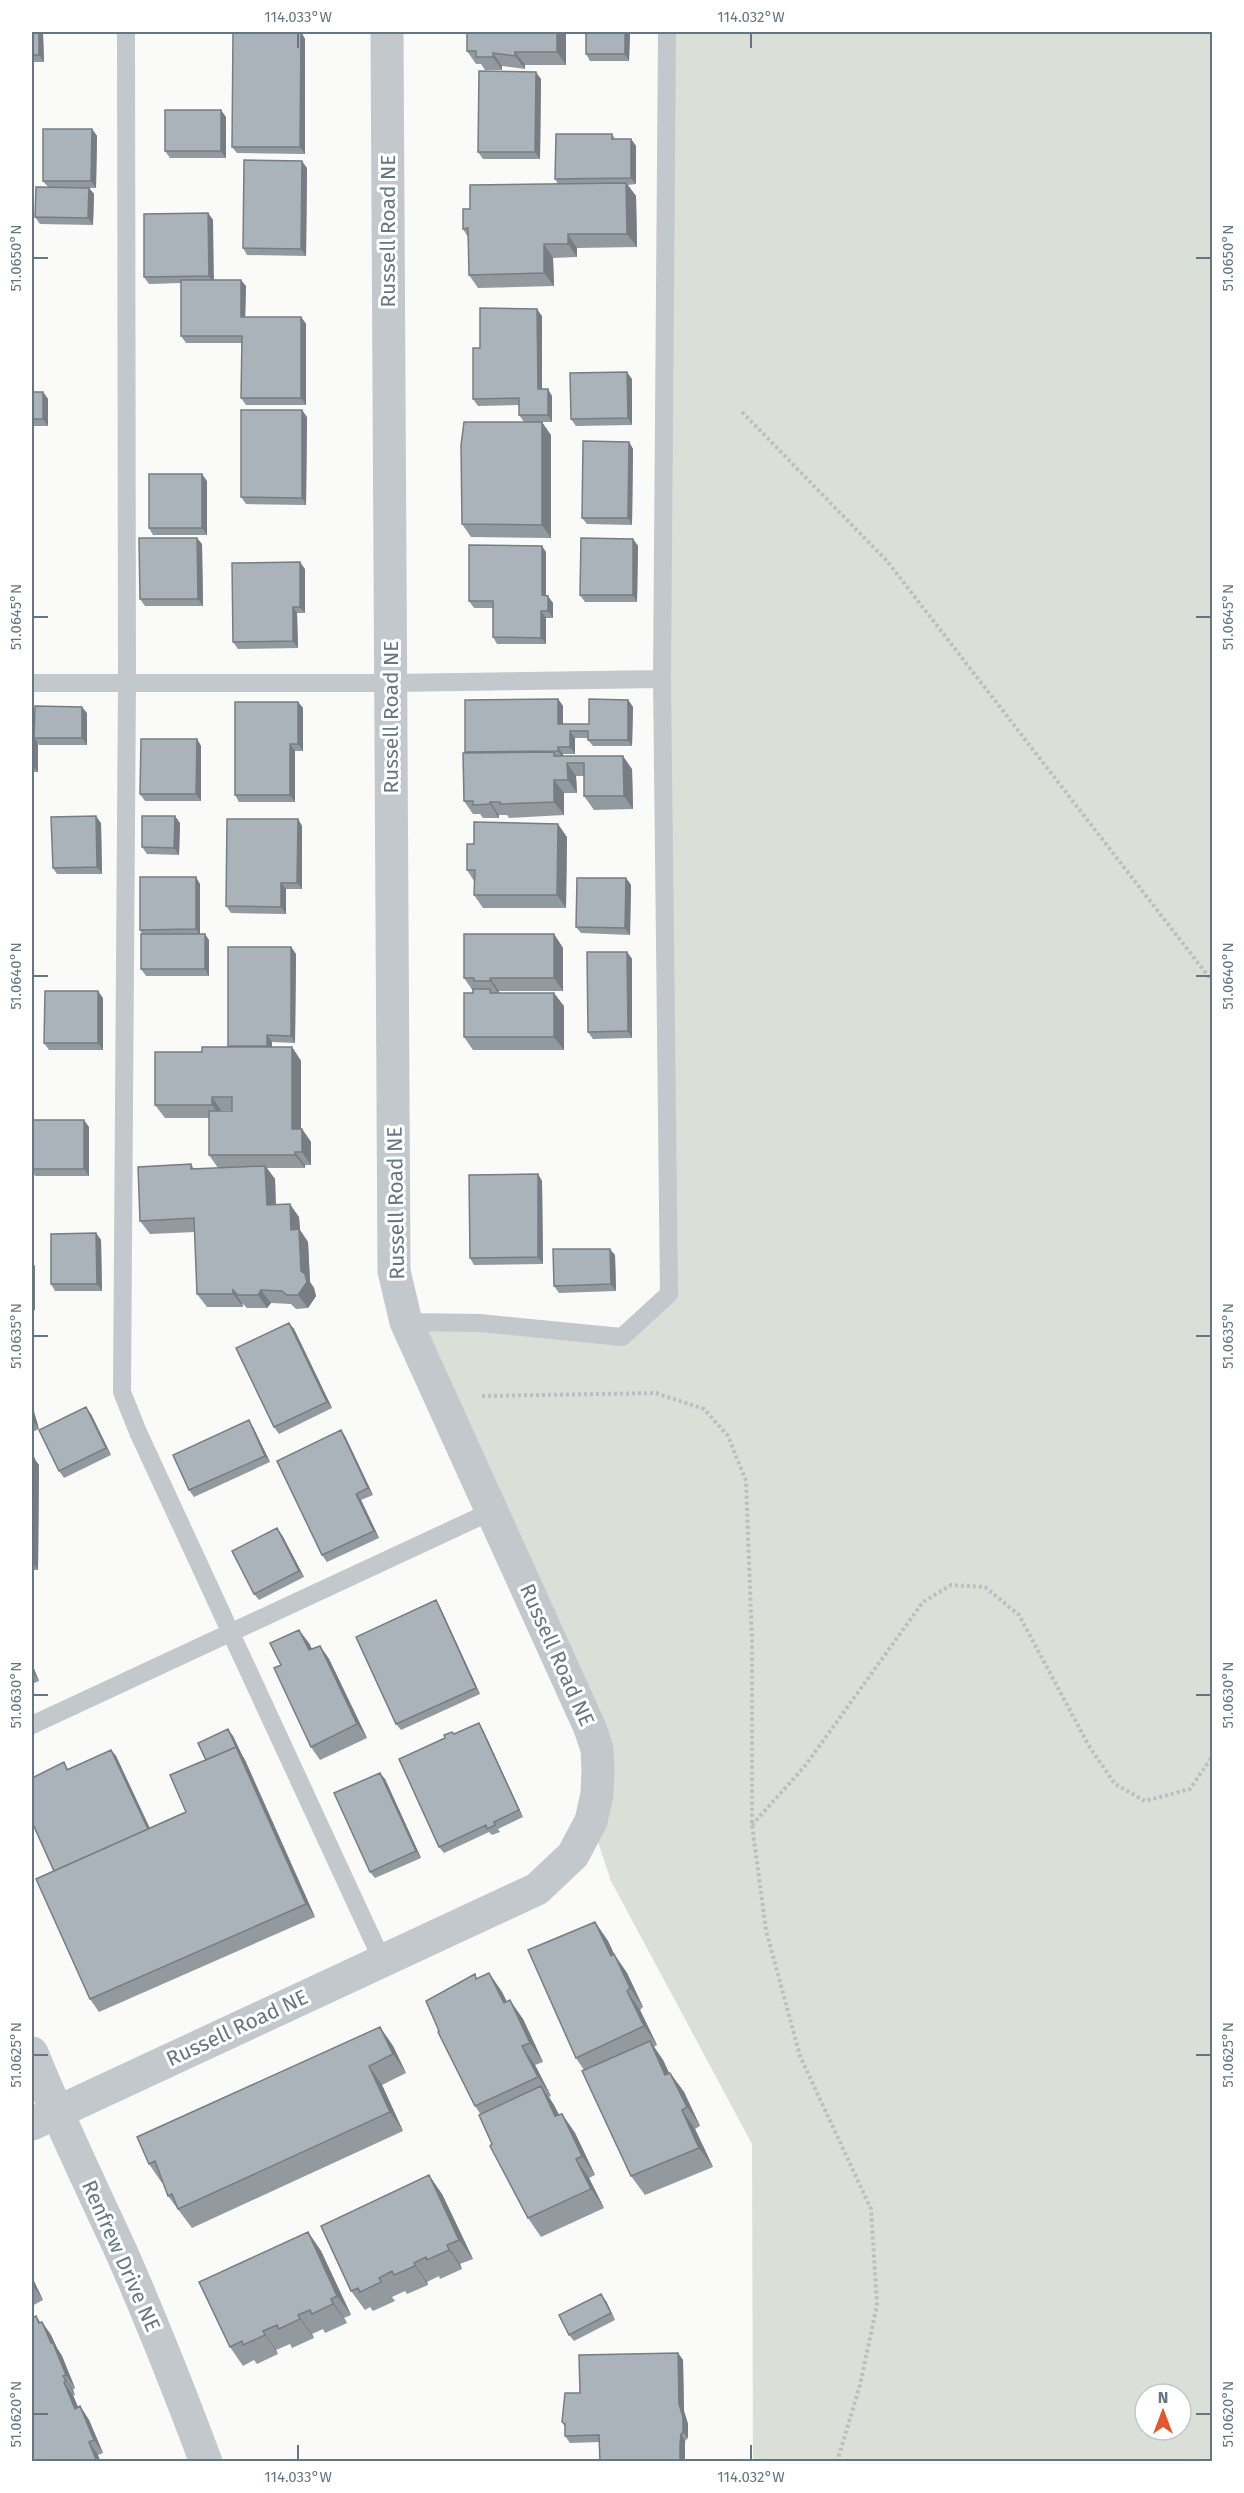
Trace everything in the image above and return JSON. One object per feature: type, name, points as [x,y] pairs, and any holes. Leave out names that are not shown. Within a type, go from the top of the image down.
[{"type":"street","name":"Russell Road NE","points":[[44,2118],[537,1889],[573,1856],[591,1821],[597,1794],[597,1749],[590,1728],[406,1322],[394,1271],[387,32]]},
{"type":"street","name":"Renfrew Drive NE","points":[[32,2053],[44,2118],[121,2251],[183,2399],[206,2462]]},
{"type":"lane","points":[[126,32],[128,682],[123,1392],[138,1432],[382,1960]]},
{"type":"lane","points":[[406,1322],[480,1323],[622,1337],[669,1294],[662,679],[668,32]]},
{"type":"lane","points":[[32,683],[391,683],[662,679]]},
{"type":"lane","points":[[32,1725],[492,1511]]},
{"type":"path","points":[[742,411],[887,561],[1212,981]]},
{"type":"path","points":[[439,1396],[656,1393],[704,1409],[728,1436],[746,1481],[752,1642],[753,1825],[766,1930],[801,2056],[871,2209],[878,2305],[860,2385],[837,2462]]},
{"type":"path","points":[[753,1825],[805,1766],[923,1602],[951,1584],[985,1587],[1019,1615],[1089,1746],[1115,1784],[1145,1801],[1190,1789],[1212,1757]]},
{"type":"shaded area","points":[[667,32],[1212,32],[1212,2461],[753,2461],[752,2144],[611,1881],[591,1821],[598,1771],[406,1322],[622,1337],[669,1294]]},
{"type":"building","points":[[32,32],[39,32],[39,55],[32,55]]},
{"type":"building","points":[[233,32],[301,32],[300,147],[232,147]]},
{"type":"building","points":[[467,32],[557,32],[557,52],[515,52],[515,56],[493,53],[493,57],[476,57],[476,51],[467,51]]},
{"type":"building","points":[[586,32],[625,32],[625,54],[586,54]]},
{"type":"building","points":[[479,71],[536,72],[535,152],[478,152]]},
{"type":"building","points":[[165,110],[221,110],[221,151],[165,151]]},
{"type":"building","points":[[43,129],[92,129],[91,181],[43,181]]},
{"type":"building","points":[[556,134],[612,134],[612,139],[631,139],[631,178],[555,179]]},
{"type":"building","points":[[244,160],[302,161],[301,249],[243,248]]},
{"type":"building","points":[[626,183],[627,234],[568,234],[568,244],[544,244],[544,273],[469,275],[468,228],[463,229],[463,209],[470,209],[470,185]]},
{"type":"building","points":[[36,187],[89,188],[88,218],[35,217]]},
{"type":"building","points":[[208,213],[209,276],[144,277],[144,214]]},
{"type":"building","points":[[181,280],[241,280],[241,317],[301,317],[301,398],[241,398],[242,336],[181,336]]},
{"type":"building","points":[[480,308],[537,309],[538,389],[548,389],[548,415],[519,415],[519,398],[473,399],[473,348],[480,348]]},
{"type":"building","points":[[627,372],[628,418],[571,419],[570,373]]},
{"type":"building","points":[[32,392],[43,392],[43,419],[32,419]]},
{"type":"building","points":[[241,410],[302,410],[302,498],[241,497]]},
{"type":"building","points":[[464,422],[542,422],[542,525],[462,524],[461,445]]},
{"type":"building","points":[[583,441],[629,442],[628,518],[582,518]]},
{"type":"building","points":[[149,474],[202,474],[202,528],[149,528]]},
{"type":"building","points":[[139,538],[197,538],[198,599],[140,599]]},
{"type":"building","points":[[581,538],[633,539],[633,595],[580,595]]},
{"type":"building","points":[[469,545],[542,546],[542,595],[548,596],[548,611],[541,611],[541,638],[493,637],[493,601],[469,601]]},
{"type":"building","points":[[300,562],[300,607],[293,607],[293,641],[233,642],[232,563]]},
{"type":"building","points":[[558,699],[558,724],[589,724],[589,699],[628,700],[628,740],[588,740],[588,731],[570,731],[570,747],[558,747],[558,751],[465,752],[465,700]]},
{"type":"building","points":[[235,702],[298,702],[298,744],[290,744],[290,795],[235,795]]},
{"type":"building","points":[[35,706],[82,707],[82,738],[34,738]]},
{"type":"building","points":[[33,720],[33,765],[32,765]]},
{"type":"building","points":[[141,739],[197,739],[196,794],[140,794]]},
{"type":"building","points":[[554,752],[554,756],[623,756],[624,796],[584,796],[584,763],[567,763],[568,780],[554,780],[554,802],[500,804],[500,802],[490,802],[490,804],[473,805],[473,801],[464,801],[463,753]]},
{"type":"building","points":[[96,816],[97,867],[53,868],[51,817]]},
{"type":"building","points":[[142,816],[175,816],[174,848],[142,847]]},
{"type":"building","points":[[227,819],[298,819],[297,883],[281,883],[281,907],[226,906]]},
{"type":"building","points":[[474,822],[558,824],[557,895],[474,895],[475,870],[467,870],[467,844],[474,844]]},
{"type":"building","points":[[140,877],[196,877],[196,929],[140,930]]},
{"type":"building","points":[[577,878],[626,878],[625,928],[576,927]]},
{"type":"building","points":[[141,934],[205,934],[205,969],[141,969]]},
{"type":"building","points":[[464,934],[554,934],[554,978],[490,978],[490,981],[474,981],[474,978],[464,978]]},
{"type":"building","points":[[228,947],[291,947],[291,1036],[267,1035],[267,1046],[228,1046]]},
{"type":"building","points":[[587,952],[627,952],[628,1031],[588,1032]]},
{"type":"building","points":[[473,989],[490,989],[490,993],[554,993],[554,1037],[464,1037],[464,993],[473,993]]},
{"type":"building","points":[[45,991],[98,991],[98,1043],[44,1043]]},
{"type":"building","points":[[202,1047],[292,1047],[292,1129],[302,1129],[302,1152],[295,1152],[295,1155],[209,1155],[209,1111],[232,1111],[232,1097],[212,1097],[212,1105],[155,1105],[155,1052],[202,1052]]},
{"type":"building","points":[[32,1120],[84,1120],[84,1169],[32,1169]]},
{"type":"building","points":[[191,1164],[191,1169],[265,1166],[267,1205],[290,1204],[291,1230],[299,1229],[301,1271],[305,1274],[307,1282],[298,1295],[287,1295],[282,1291],[261,1290],[258,1295],[238,1295],[233,1290],[233,1294],[197,1294],[194,1218],[140,1221],[138,1167]]},
{"type":"building","points":[[538,1174],[538,1257],[470,1258],[469,1175]]},
{"type":"building","points":[[96,1233],[97,1284],[51,1284],[51,1234]]},
{"type":"building","points":[[553,1249],[610,1249],[611,1284],[554,1286]]},
{"type":"building","points":[[289,1323],[327,1402],[274,1427],[236,1348]]},
{"type":"building","points":[[86,1407],[106,1448],[59,1471],[39,1430]]},
{"type":"building","points":[[249,1420],[265,1456],[189,1490],[173,1455]]},
{"type":"building","points":[[341,1430],[368,1488],[356,1494],[374,1531],[322,1555],[277,1461]]},
{"type":"building","points":[[32,1458],[34,1458],[33,1563],[32,1563]]},
{"type":"building","points":[[277,1528],[299,1571],[254,1594],[232,1551]]},
{"type":"building","points":[[436,1600],[476,1688],[396,1724],[356,1637]]},
{"type":"building","points":[[299,1630],[309,1650],[320,1646],[357,1724],[311,1747],[274,1668],[281,1665],[270,1643]]},
{"type":"building","points":[[479,1723],[519,1810],[494,1822],[495,1825],[487,1829],[486,1825],[439,1847],[399,1759],[445,1738],[444,1735],[452,1732],[454,1734]]},
{"type":"building","points":[[228,1729],[237,1749],[236,1747],[206,1760],[198,1743]]},
{"type":"building","points":[[236,1747],[306,1904],[90,1999],[36,1879],[186,1812],[170,1775]]},
{"type":"building","points":[[111,1750],[148,1829],[54,1871],[32,1822],[32,1778],[64,1762],[67,1770]]},
{"type":"building","points":[[380,1773],[416,1851],[370,1872],[334,1793]]},
{"type":"building","points":[[595,1922],[611,1956],[614,1954],[630,1988],[627,1991],[644,2026],[576,2058],[528,1950]]},
{"type":"building","points":[[489,1973],[504,2003],[510,2000],[530,2043],[522,2046],[538,2077],[475,2106],[438,2032],[426,2001],[475,1974],[476,1979]]},
{"type":"building","points":[[380,2027],[393,2054],[369,2066],[390,2112],[178,2209],[172,2194],[168,2196],[155,2161],[149,2164],[137,2137]]},
{"type":"building","points":[[650,2041],[665,2075],[670,2073],[687,2107],[682,2110],[699,2148],[631,2176],[582,2071]]},
{"type":"building","points":[[541,2086],[555,2116],[562,2114],[582,2156],[576,2159],[591,2189],[528,2218],[490,2146],[492,2144],[479,2115]]},
{"type":"building","points":[[429,2175],[459,2240],[447,2245],[449,2250],[427,2260],[426,2257],[414,2263],[415,2266],[394,2275],[392,2271],[379,2278],[381,2282],[360,2292],[358,2288],[351,2291],[321,2226]]},
{"type":"building","points":[[308,2232],[337,2296],[331,2299],[333,2304],[312,2314],[310,2310],[298,2315],[300,2319],[279,2329],[277,2325],[263,2331],[265,2335],[243,2345],[242,2341],[230,2347],[199,2282]]},
{"type":"building","points":[[601,2294],[611,2313],[569,2335],[559,2315]]},
{"type":"building","points":[[36,2316],[39,2323],[42,2322],[53,2343],[66,2375],[63,2376],[66,2381],[64,2382],[75,2409],[80,2406],[94,2440],[89,2442],[97,2462],[32,2462],[32,2318]]},
{"type":"building","points":[[678,2353],[679,2404],[683,2417],[680,2462],[600,2462],[599,2435],[565,2436],[565,2424],[562,2422],[565,2393],[580,2393],[579,2355]]}]
